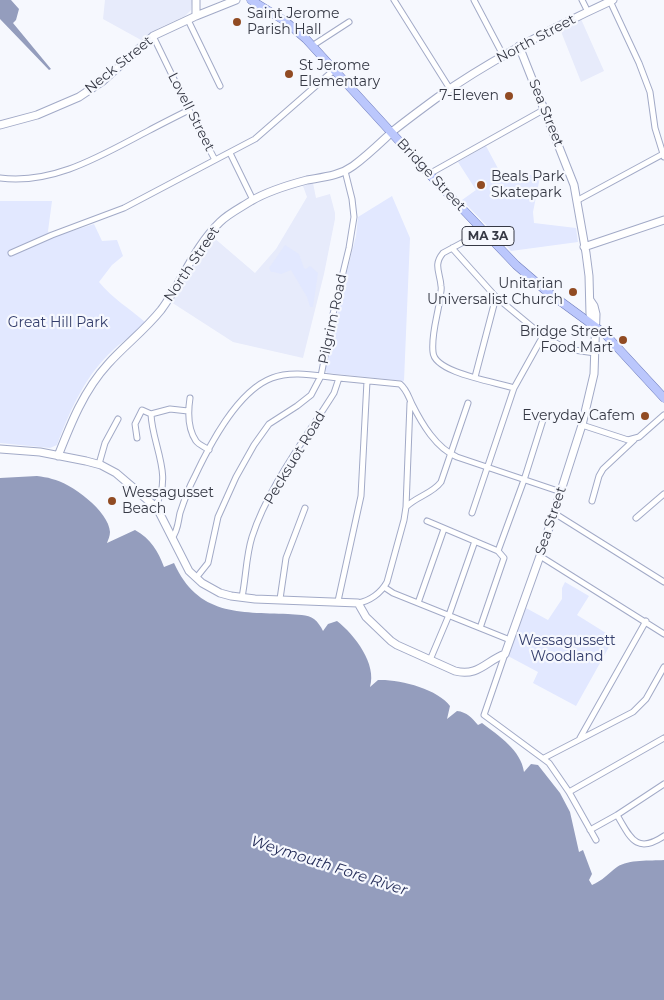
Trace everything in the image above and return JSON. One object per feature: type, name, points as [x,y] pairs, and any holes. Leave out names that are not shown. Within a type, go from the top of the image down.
[{"type":"main road","name":"Bridge Street","points":[[251,0],[284,21],[312,46],[429,174],[531,278],[605,334],[663,395]]},
{"type":"street","points":[[196,0],[196,16]]},
{"type":"street","name":"Neck Street","points":[[0,125],[37,115],[79,97],[103,81],[153,36],[236,0]]},
{"type":"street","points":[[394,0],[450,89]]},
{"type":"street","points":[[474,0],[503,56]]},
{"type":"street","points":[[582,0],[588,12]]},
{"type":"street","points":[[578,200],[663,155],[655,128],[650,92],[611,1]]},
{"type":"street","name":"North Street","points":[[58,456],[78,407],[96,379],[156,315],[209,234],[220,222],[253,200],[289,185],[346,171],[450,89],[519,46],[611,1]]},
{"type":"street","points":[[188,20],[220,86]]},
{"type":"street","points":[[312,46],[349,22]]},
{"type":"street","name":"Lovell Street","points":[[153,36],[215,160],[255,140],[334,70]]},
{"type":"street","name":"Sea Street","points":[[519,46],[569,170],[578,200],[588,271],[589,303],[594,306],[596,314],[594,374],[582,425],[540,556],[484,710],[486,719],[544,758]]},
{"type":"street","points":[[429,174],[545,109]]},
{"type":"street","points":[[0,178],[22,179],[38,177],[75,167],[114,150],[189,110]]},
{"type":"street","points":[[230,153],[253,200]]},
{"type":"street","points":[[10,253],[124,208],[215,160]]},
{"type":"street","name":"Pilgrim Road","points":[[172,538],[189,489],[209,450],[234,409],[256,386],[280,376],[296,374],[321,376],[354,217],[346,171]]},
{"type":"street","points":[[584,247],[664,220]]},
{"type":"street","points":[[484,231],[443,253],[439,259],[438,272],[441,287],[432,351],[437,361],[448,369],[464,376],[475,377],[514,388]]},
{"type":"street","points":[[452,248],[496,297],[543,336],[567,349],[595,353]]},
{"type":"street","points":[[475,377],[496,297]]},
{"type":"street","points":[[574,312],[583,312],[589,303]]},
{"type":"street","points":[[472,513],[514,388],[543,336]]},
{"type":"street","points":[[196,578],[208,563],[218,517],[236,477],[254,445],[269,424],[311,396],[321,376],[400,384],[408,394],[410,401],[432,436],[444,450],[561,492]]},
{"type":"street","name":"Pecksuot Road","points":[[242,598],[251,538],[259,518],[278,480],[334,393],[339,378]]},
{"type":"street","points":[[338,602],[359,512],[367,381]]},
{"type":"street","points":[[190,398],[188,411],[195,440],[209,450]]},
{"type":"street","points":[[0,449],[40,452],[99,464],[116,473],[155,506],[186,568],[196,578],[220,592],[242,598],[358,602],[369,600],[384,587],[395,560],[406,507],[410,401]]},
{"type":"street","points":[[406,507],[416,498],[434,490],[443,478],[468,403]]},
{"type":"street","points":[[137,438],[135,424],[142,410],[151,414],[170,409],[188,411]]},
{"type":"street","points":[[151,414],[163,472],[162,486],[155,506]]},
{"type":"street","points":[[592,501],[599,476],[603,469],[664,415]]},
{"type":"street","points":[[99,464],[105,443],[118,419]]},
{"type":"street","points":[[498,551],[524,480],[543,420]]},
{"type":"street","points":[[582,425],[628,440],[636,438]]},
{"type":"street","points":[[406,491],[416,498]]},
{"type":"street","points":[[636,518],[664,494]]},
{"type":"street","points":[[280,599],[286,558],[305,508]]},
{"type":"street","points":[[554,513],[664,582]]},
{"type":"street","points":[[427,521],[498,551],[503,556],[504,561],[480,628]]},
{"type":"street","points":[[418,603],[444,529]]},
{"type":"street","points":[[430,660],[449,615],[475,541]]},
{"type":"street","points":[[540,556],[664,633]]},
{"type":"street","points":[[384,587],[418,603],[510,640]]},
{"type":"street","points":[[358,602],[362,613],[391,641],[455,671],[467,673],[479,669],[505,654]]},
{"type":"street","points":[[580,738],[646,621]]},
{"type":"street","points":[[596,840],[569,792],[555,770],[544,758],[580,738],[628,716],[638,709],[646,699],[664,667]]},
{"type":"street","points":[[569,792],[664,738]]},
{"type":"street","points":[[590,830],[617,815],[664,784]]},
{"type":"street","points":[[617,815],[630,838],[635,842],[648,843],[664,836]]},
{"type":"shaded area","points":[[105,0],[192,0],[191,10],[185,16],[159,28],[141,40],[103,19]]},
{"type":"shaded area","points":[[581,19],[604,71],[581,82],[560,29]]},
{"type":"shaded area","points":[[313,183],[316,198],[330,194],[335,219],[324,274],[303,358],[233,342],[171,302],[196,260],[213,237],[255,273],[276,249],[307,197],[303,186]]},
{"type":"green space","points":[[486,146],[502,176],[512,171],[540,177],[533,212],[534,223],[576,228],[578,242],[511,251],[462,200],[476,190],[458,162]]},
{"type":"green space","points":[[392,196],[410,238],[404,381],[327,373],[325,370],[356,236],[358,217]]},
{"type":"green space","name":"Great Hill Park","points":[[0,201],[52,201],[48,231],[50,238],[94,224],[102,241],[117,240],[123,256],[112,265],[99,282],[115,298],[145,322],[112,351],[91,375],[72,409],[57,445],[50,448],[0,443]]},
{"type":"green space","points":[[285,245],[299,254],[304,268],[306,269],[310,266],[318,273],[313,307],[310,307],[307,297],[291,270],[281,274],[271,272],[269,268]]},
{"type":"green space","name":"Wessagussett Woodland","points":[[565,582],[589,596],[577,615],[614,638],[576,706],[533,683],[538,672],[508,656],[526,608],[548,620],[562,599],[562,588]]},
{"type":"water","points":[[0,0],[11,0],[19,9],[16,20],[13,23],[51,69],[49,70],[0,19]]},
{"type":"water","name":"Weymouth Fore River","points":[[37,476],[50,478],[69,486],[88,499],[103,515],[108,524],[110,532],[107,543],[135,530],[141,534],[153,546],[164,567],[174,563],[184,580],[195,593],[208,602],[222,608],[237,611],[309,616],[317,622],[323,631],[328,624],[337,621],[351,634],[363,651],[370,669],[370,687],[378,680],[396,681],[417,686],[437,695],[450,706],[447,719],[457,711],[466,714],[478,725],[482,723],[514,750],[519,757],[524,772],[531,764],[538,765],[560,793],[570,812],[579,852],[583,850],[592,874],[589,880],[592,885],[622,864],[664,860],[664,1000],[0,1000],[0,478]]},
{"type":"place","name":"Saint Jerome Parish Hall","points":[[237,22]]},
{"type":"place","name":"St Jerome Elementary","points":[[289,74]]},
{"type":"place","name":"7-Eleven","points":[[509,96]]},
{"type":"place","name":"Beals Park Skatepark","points":[[481,185]]},
{"type":"place","name":"Unitarian Universalist Church","points":[[573,292]]},
{"type":"place","name":"Bridge Street Food Mart","points":[[623,340]]},
{"type":"place","name":"Everyday Cafem","points":[[645,416]]},
{"type":"place","name":"Wessagusset Beach","points":[[112,501]]}]
